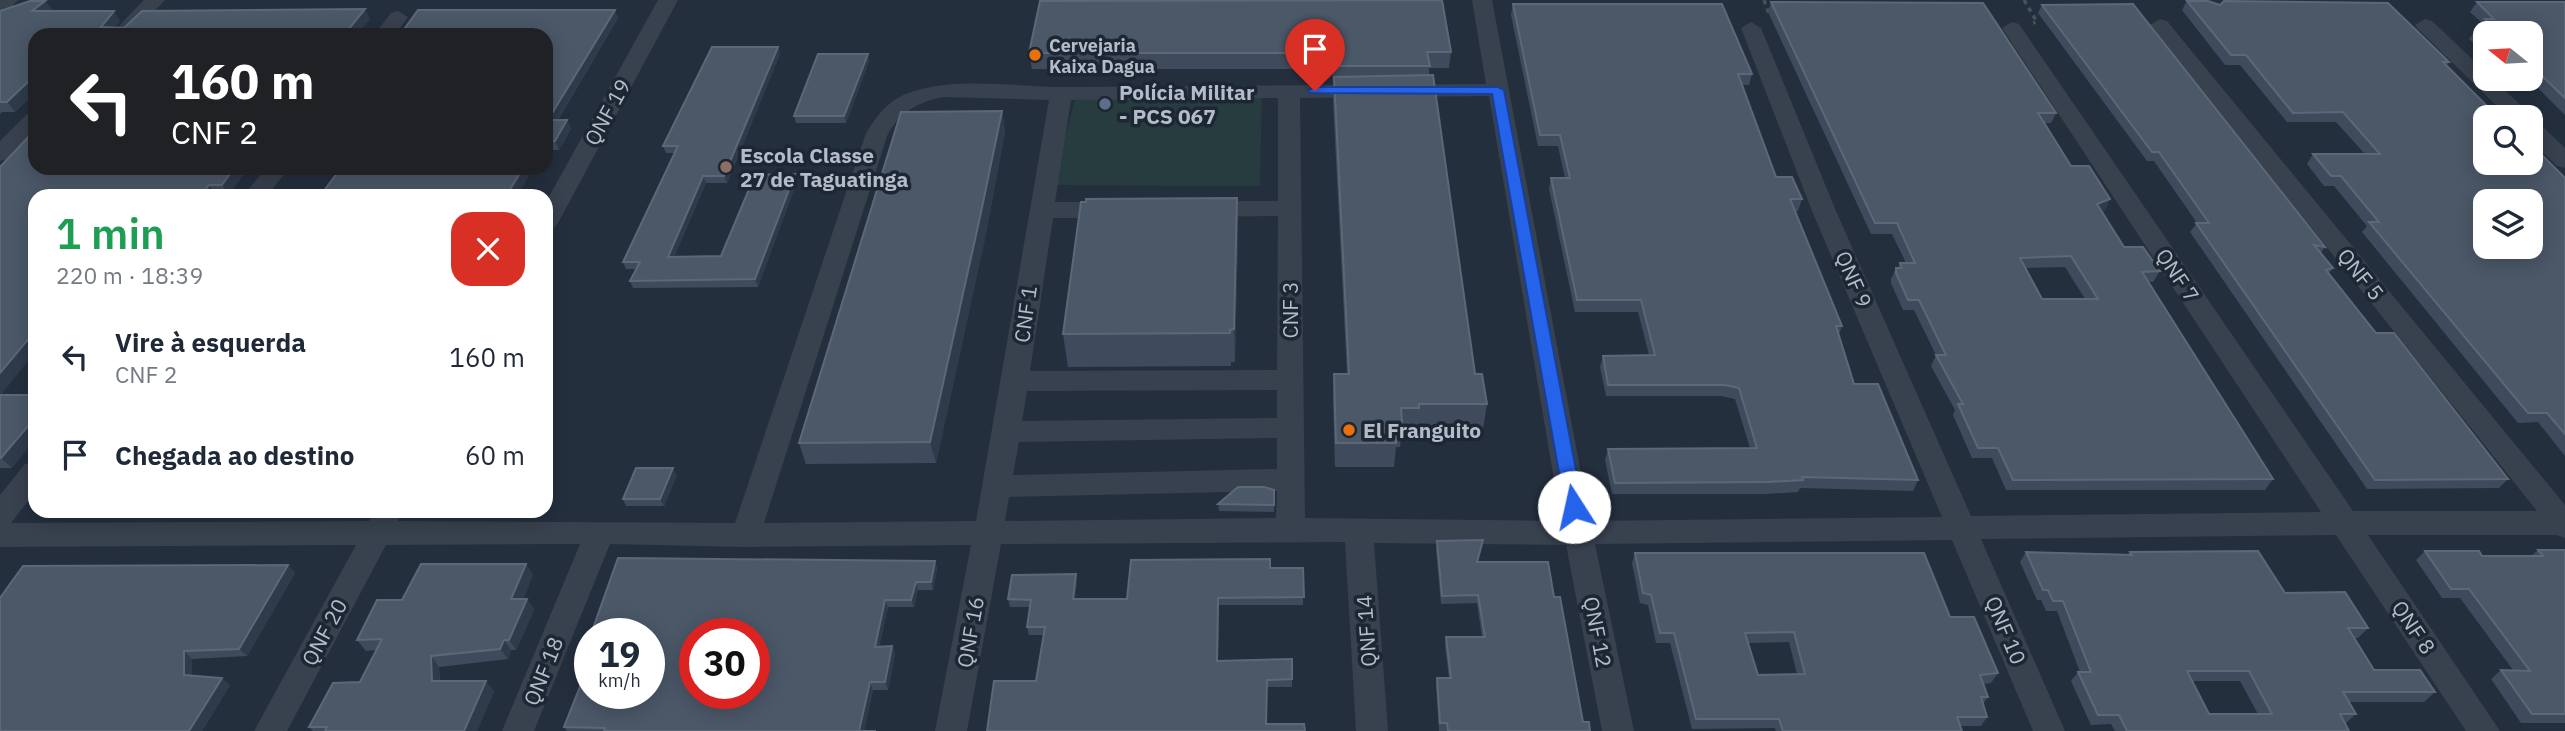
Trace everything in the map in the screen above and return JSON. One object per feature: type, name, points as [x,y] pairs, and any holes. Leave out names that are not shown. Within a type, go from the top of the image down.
[{"type":"street","points":[[0,7],[8,0]]},
{"type":"street","points":[[127,28],[155,0]]},
{"type":"street","name":"QNF 19","points":[[553,210],[668,0]]},
{"type":"street","points":[[1482,0],[1578,533]]},
{"type":"street","points":[[389,28],[398,17]]},
{"type":"street","name":"QNF 9","points":[[1760,21],[1824,212],[1962,528]]},
{"type":"street","name":"QNF 5","points":[[2160,25],[2564,524]]},
{"type":"street","points":[[2426,25],[2508,105]]},
{"type":"street","name":"QNF 7","points":[[2012,28],[2345,523]]},
{"type":"street","points":[[746,535],[876,136],[888,114],[901,103],[935,92],[1060,94],[1498,90]]},
{"type":"street","name":"CNF 3","points":[[1289,91],[1291,530]]},
{"type":"street","name":"CNF 1","points":[[988,534],[1016,381],[1040,210],[1060,94]]},
{"type":"street","points":[[0,153],[28,126]]},
{"type":"street","points":[[2543,140],[2565,161]]},
{"type":"street","points":[[262,189],[272,175]]},
{"type":"street","points":[[1179,209],[1289,208]]},
{"type":"street","points":[[1040,210],[1137,209]]},
{"type":"street","points":[[1016,381],[1290,380]]},
{"type":"street","points":[[1007,432],[1290,428]]},
{"type":"street","points":[[0,516],[28,481]]},
{"type":"street","points":[[997,486],[1291,481]]},
{"type":"street","points":[[0,535],[383,522],[600,532],[746,535],[1291,530],[1578,533],[2345,523],[2564,524]]},
{"type":"street","name":"QNF 20","points":[[270,731],[383,522]]},
{"type":"street","name":"QNF 8","points":[[2345,523],[2484,731]]},
{"type":"street","name":"QNF 10","points":[[1962,528],[2049,731]]},
{"type":"street","name":"QNF 14","points":[[1359,531],[1372,731]]},
{"type":"street","name":"QNF 18","points":[[519,731],[600,532]]},
{"type":"street","name":"QNF 12","points":[[1578,533],[1618,731]]},
{"type":"street","name":"QNF 16","points":[[951,731],[988,534]]},
{"type":"path","points":[[1760,21],[1764,0]]},
{"type":"path","points":[[2024,0],[2037,22]]},
{"type":"green space","points":[[1262,93],[1260,186],[1053,185],[1076,95]]},
{"type":"building","points":[[1442,0],[1451,52],[1427,52],[1430,66],[1333,66],[1332,53],[1029,53],[1040,1]]},
{"type":"building","points":[[30,1],[45,1],[32,11],[114,11],[101,27],[124,28],[28,28],[28,82],[7,102],[0,102],[0,11]]},
{"type":"building","points":[[2187,1],[2208,1],[2220,5],[2224,1],[2388,3],[2449,62],[2443,62],[2486,105],[2473,105],[2473,175],[2543,175],[2543,156],[2565,178],[2565,434],[2547,413],[2528,413],[2369,222],[2379,222],[2341,176],[2331,176],[2313,154],[2380,154],[2343,112],[2293,113],[2246,55],[2231,55]]},
{"type":"building","points":[[1771,2],[1983,3],[2056,113],[2038,113],[2071,166],[2089,166],[2110,199],[2097,204],[2124,247],[2143,247],[2160,271],[2142,272],[2273,479],[2013,480],[1998,448],[1978,448],[1958,404],[1963,404],[1936,355],[1946,355],[1919,300],[1908,300],[1896,268],[1902,268],[1900,263],[1915,263],[1897,223],[1875,223]],"holes":[[[2071,256],[2098,299],[2042,299],[2020,258]]]},
{"type":"building","points":[[2477,2],[2565,2],[2565,98],[2543,77],[2543,21],[2485,19],[2494,19]]},
{"type":"building","points":[[1513,4],[1722,4],[1752,74],[1738,74],[1776,177],[1792,177],[1802,199],[1790,199],[1842,326],[1836,326],[1854,384],[1878,384],[1918,480],[1802,477],[1803,480],[1768,482],[1615,483],[1608,449],[1757,448],[1739,388],[1725,385],[1608,385],[1603,356],[1655,355],[1641,300],[1577,300],[1551,178],[1570,178],[1560,135],[1540,135]]},
{"type":"building","points":[[2133,4],[2325,247],[2314,245],[2333,268],[2326,270],[2376,333],[2394,333],[2508,479],[2375,480],[2196,223],[2209,223],[2159,152],[2152,152],[2042,5]]},
{"type":"building","points":[[365,9],[350,28],[124,28],[142,11]]},
{"type":"building","points":[[418,10],[615,10],[553,112],[553,28],[405,28]]},
{"type":"building","points":[[712,47],[778,47],[724,176],[703,176],[668,257],[721,256],[755,175],[795,174],[755,279],[630,281],[640,262],[623,262],[678,146],[663,146]]},
{"type":"building","points":[[818,54],[868,54],[844,116],[794,116]]},
{"type":"building","points":[[1433,75],[1475,374],[1482,374],[1487,404],[1419,404],[1419,408],[1401,408],[1402,423],[1396,423],[1396,443],[1336,443],[1334,374],[1349,374],[1334,77]]},
{"type":"building","points":[[1002,111],[930,442],[799,443],[901,112]]},
{"type":"building","points":[[553,120],[567,120],[555,141]]},
{"type":"building","points":[[28,137],[28,175],[229,175],[222,185],[209,185],[206,189],[28,189],[28,339],[0,373],[0,167]]},
{"type":"building","points":[[336,175],[519,175],[510,189],[325,189]]},
{"type":"building","points":[[1237,198],[1234,329],[1230,330],[1230,333],[1063,334],[1081,202],[1086,202],[1086,199]]},
{"type":"building","points":[[0,395],[28,395],[28,426],[0,458]]},
{"type":"building","points":[[636,468],[673,468],[660,499],[623,499]]},
{"type":"building","points":[[1238,487],[1264,487],[1274,490],[1274,505],[1218,504]]},
{"type":"building","points":[[1483,540],[1477,562],[1548,562],[1554,597],[1560,597],[1583,722],[1589,722],[1590,731],[1448,731],[1447,723],[1440,723],[1437,678],[1451,678],[1446,637],[1485,637],[1478,595],[1442,596],[1437,541]]},
{"type":"building","points":[[2538,550],[2565,550],[2565,714],[2532,714],[2501,670],[2530,671],[2469,589],[2451,589],[2425,551],[2479,551],[2482,556],[2543,556]]},
{"type":"building","points":[[2258,551],[2285,593],[2345,592],[2368,628],[2348,628],[2374,670],[2420,670],[2435,692],[2343,692],[2356,714],[2340,714],[2349,731],[2127,731],[2119,715],[2098,715],[2078,672],[2091,672],[2063,601],[2053,601],[2048,590],[2043,590],[2026,552],[2132,555],[2130,552]],"holes":[[[2187,671],[2249,671],[2272,714],[2209,714]]]},
{"type":"building","points":[[1635,553],[1924,553],[1950,617],[1974,617],[1998,673],[1980,675],[1988,697],[1981,697],[1987,717],[1957,717],[1962,731],[1783,731],[1779,719],[1696,719],[1674,633],[1660,633],[1651,595],[1643,593]],"holes":[[[1794,632],[1805,674],[1758,675],[1745,633]]]},
{"type":"building","points":[[618,558],[935,561],[931,582],[916,582],[911,600],[885,600],[875,647],[892,646],[885,682],[870,682],[859,731],[604,731],[605,728],[564,727],[574,702],[574,709],[665,709],[665,618],[597,618]]},
{"type":"building","points":[[1270,559],[1270,568],[1303,568],[1304,597],[1218,598],[1217,661],[1292,659],[1292,679],[1267,680],[1266,724],[1304,724],[1305,731],[987,731],[994,681],[1036,681],[1045,627],[1027,627],[1031,600],[1008,599],[1012,575],[1076,574],[1073,599],[1127,599],[1131,560]]},
{"type":"building","points":[[421,564],[526,564],[511,599],[527,599],[509,640],[504,640],[500,649],[431,656],[432,681],[486,681],[464,731],[325,731],[327,727],[309,727],[333,683],[360,682],[382,639],[357,640],[377,600],[402,600]]},
{"type":"building","points":[[288,565],[239,649],[184,651],[184,675],[222,678],[189,731],[0,731],[0,598],[23,566]]},
{"type":"place","name":"Cervejaria Kaixa Dagua","points":[[1035,55]]},
{"type":"place","name":"Polícia Militar - PCS 067","points":[[1105,104]]},
{"type":"place","name":"Escola Classe 27 de Taguatinga","points":[[726,167]]},
{"type":"place","name":"El Franguito","points":[[1349,430]]},
{"type":"route","points":[[1315,91],[1498,90],[1574,507]]}]
